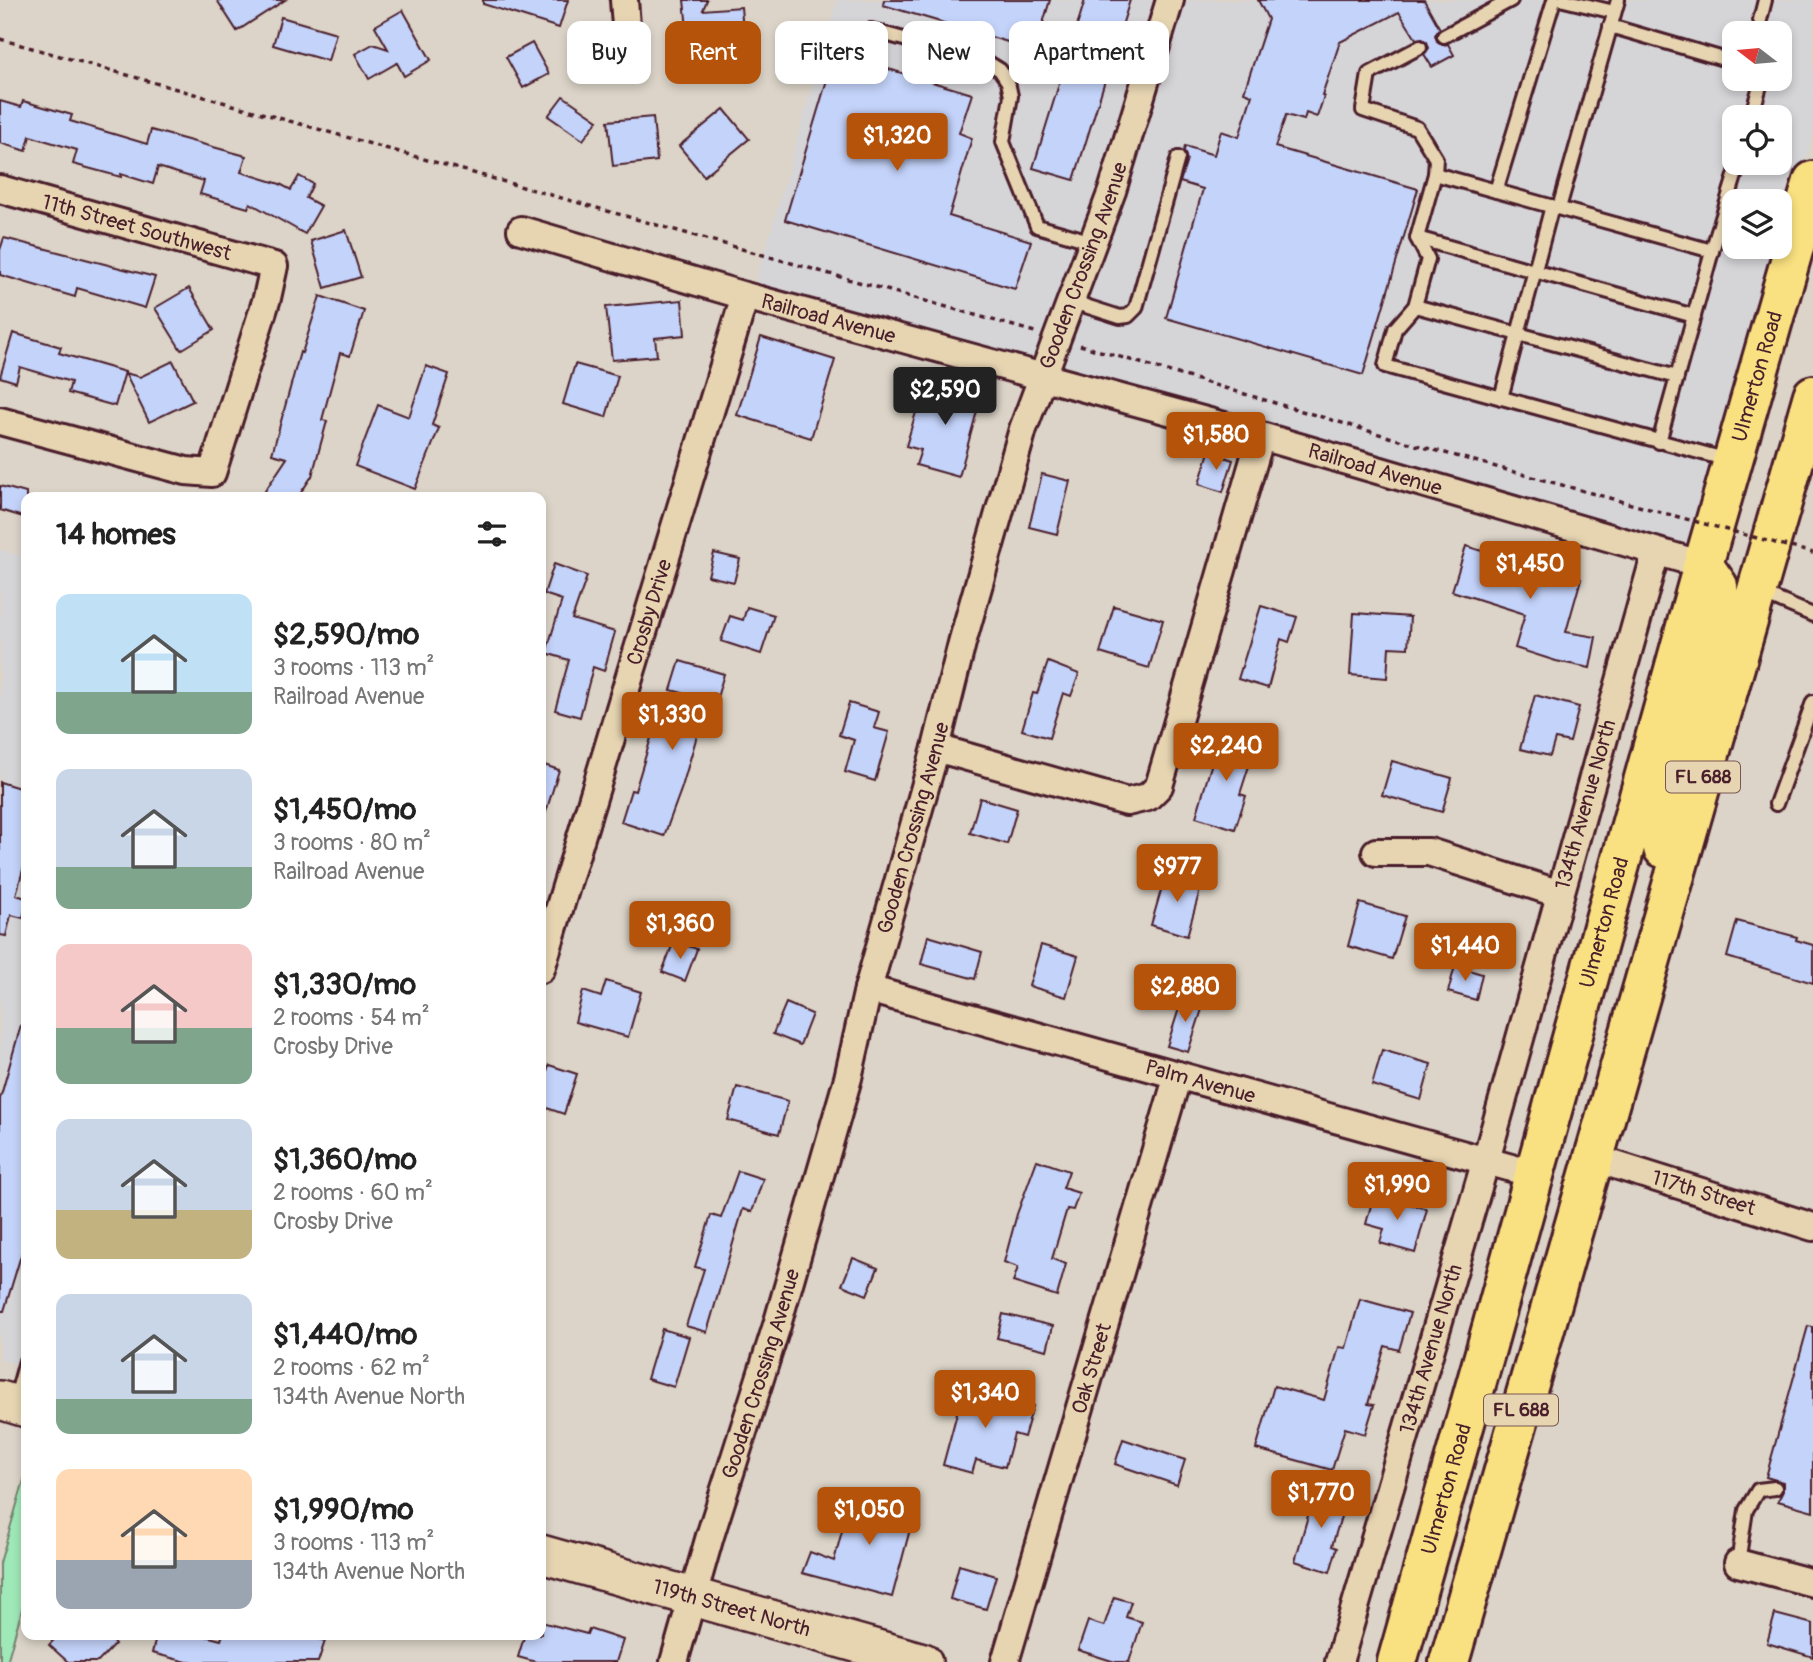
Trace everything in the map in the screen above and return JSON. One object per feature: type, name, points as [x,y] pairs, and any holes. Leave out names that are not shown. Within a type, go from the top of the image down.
[{"type":"main road","points":[[1756,590],[1739,534],[1813,270],[1811,190]]},
{"type":"main road","name":"Ulmerton Road","points":[[1397,1662],[1703,565],[1811,190]]},
{"type":"main road","name":"FL 688","points":[[1449,1662],[1813,395]]},
{"type":"main road","points":[[1668,899],[1662,838],[1666,807],[1713,637],[1719,604],[1718,586],[1703,565]]},
{"type":"main road","points":[[1593,1158],[1578,1122],[1580,1099],[1631,914],[1635,877],[1631,823]]},
{"type":"street","points":[[624,0],[626,21]]},
{"type":"street","name":"Gooden Crossing Avenue","points":[[674,1662],[785,1299],[848,1078],[868,989],[1023,429],[1112,191],[1170,0]]},
{"type":"street","name":"11th Street Southwest","points":[[0,189],[274,266],[267,298],[212,473],[186,471],[0,421]]},
{"type":"street","name":"Railroad Avenue","points":[[521,230],[745,296],[1261,436],[1703,565]]},
{"type":"street","name":"Crosby Drive","points":[[546,953],[745,296]]},
{"type":"street","points":[[936,748],[1127,802],[1147,797],[1159,786],[1261,436]]},
{"type":"street","name":"134th Avenue North","points":[[1339,1662],[1486,1160],[1656,552]]},
{"type":"street","points":[[1376,852],[1429,852],[1560,894]]},
{"type":"street","name":"Palm Avenue","points":[[868,989],[1533,1174]]},
{"type":"street","name":"Oak Street","points":[[1005,1662],[1178,1075]]},
{"type":"street","name":"117th Street","points":[[1593,1158],[1813,1227]]},
{"type":"street","name":"119th Street North","points":[[546,1555],[923,1662]]},
{"type":"street","points":[[1738,1563],[1813,1583]]},
{"type":"lane","points":[[1444,36],[1511,0]]},
{"type":"lane","points":[[1496,191],[1553,0]]},
{"type":"lane","points":[[1501,398],[1536,271],[1616,6],[1564,0]]},
{"type":"lane","points":[[1760,20],[1765,0]]},
{"type":"lane","points":[[1610,26],[1722,59]]},
{"type":"lane","points":[[888,35],[987,62],[1000,70],[1008,82],[1011,96],[1003,142],[1037,226],[1093,242]]},
{"type":"lane","points":[[1420,47],[1370,74],[1363,110],[1417,128],[1436,159],[1435,174],[1417,238],[1427,259],[1415,306],[1395,329],[1385,366],[1733,461]]},
{"type":"lane","points":[[1070,302],[1120,317],[1128,316],[1136,308],[1178,158]]},
{"type":"lane","points":[[1435,174],[1712,251]]},
{"type":"lane","points":[[1659,442],[1735,175]]},
{"type":"lane","points":[[1417,238],[1694,316]]},
{"type":"lane","points":[[1415,306],[1677,377]]},
{"type":"lane","points":[[1756,590],[1813,615]]},
{"type":"lane","points":[[1776,804],[1813,702]]},
{"type":"lane","points":[[13,1404],[21,1378]]},
{"type":"lane","points":[[1738,1563],[1746,1510],[1758,1490],[1775,1488]]},
{"type":"path","points":[[0,39],[1057,338],[1416,444],[1813,553]]},
{"type":"shaded area","points":[[837,0],[1157,0],[1151,21],[1009,21],[1009,84],[1132,84],[1100,188],[1035,361],[755,286],[813,84],[888,84],[888,21],[831,21]]},
{"type":"shaded area","points":[[1183,0],[1813,0],[1813,136],[1792,209],[1792,189],[1722,189],[1722,259],[1778,259],[1694,551],[1059,368],[1158,84],[1169,84],[1169,47]]},
{"type":"shaded area","points":[[0,550],[21,556],[21,1365],[0,1359]]},
{"type":"green space","points":[[21,1490],[21,1613],[7,1662],[0,1662],[0,1563]]},
{"type":"building","points":[[217,0],[285,0],[237,31]]},
{"type":"building","points":[[483,0],[568,0],[559,28],[483,4]]},
{"type":"building","points":[[684,0],[707,0],[703,10],[741,7],[742,21],[686,21]]},
{"type":"building","points":[[884,0],[1050,0],[1044,21],[1009,21],[1009,42],[995,38],[995,21],[937,21],[883,5]]},
{"type":"building","points":[[1085,0],[1130,0],[1123,21],[1078,21]]},
{"type":"building","points":[[1258,0],[1424,0],[1440,29],[1435,35],[1437,41],[1443,45],[1448,44],[1454,55],[1432,67],[1424,54],[1429,48],[1427,42],[1421,38],[1416,39],[1399,12],[1340,42],[1317,117],[1306,113],[1304,120],[1286,115],[1275,147],[1418,189],[1363,375],[1166,318],[1203,189],[1180,182],[1187,160],[1185,146],[1214,155],[1221,131],[1239,137],[1252,95],[1244,92],[1268,19]]},
{"type":"building","points":[[403,10],[431,60],[404,76],[397,63],[369,79],[355,54],[373,44],[388,49],[375,26]]},
{"type":"building","points":[[281,17],[336,33],[328,61],[273,45]]},
{"type":"building","points":[[532,43],[549,74],[523,88],[506,57]]},
{"type":"building","points":[[888,69],[902,73],[902,84],[939,84],[972,94],[959,133],[972,138],[949,216],[1031,241],[1015,289],[785,220],[826,84],[888,84]]},
{"type":"building","points":[[1059,84],[1104,84],[1074,180],[1033,168]]},
{"type":"building","points":[[563,96],[598,120],[583,140],[548,116]]},
{"type":"building","points":[[0,101],[21,107],[23,101],[72,115],[70,121],[147,144],[151,130],[246,156],[241,172],[291,190],[299,176],[313,184],[306,198],[321,206],[305,234],[250,203],[248,208],[200,194],[204,181],[158,167],[153,184],[73,164],[77,150],[30,136],[26,151],[0,143]]},
{"type":"building","points":[[724,109],[749,139],[704,176],[679,146]]},
{"type":"building","points":[[653,117],[657,161],[613,166],[608,121]]},
{"type":"building","points":[[346,230],[361,277],[325,288],[311,241]]},
{"type":"building","points":[[4,238],[155,277],[145,308],[77,288],[75,297],[0,275],[0,250]]},
{"type":"building","points":[[189,288],[214,330],[181,350],[155,308]]},
{"type":"building","points":[[320,296],[364,311],[350,356],[340,353],[322,420],[327,421],[312,476],[301,492],[264,492],[287,458],[272,454],[300,352],[302,353]]},
{"type":"building","points":[[682,300],[685,335],[655,338],[657,356],[612,360],[606,307]]},
{"type":"building","points":[[13,333],[61,347],[59,353],[125,372],[115,406],[68,393],[71,382],[20,367],[16,382],[0,377]]},
{"type":"building","points":[[761,337],[835,360],[811,438],[737,415]]},
{"type":"building","points":[[173,361],[193,401],[149,422],[125,373],[140,377]]},
{"type":"building","points":[[575,364],[618,376],[606,417],[563,404]]},
{"type":"building","points":[[426,366],[449,374],[432,425],[439,428],[415,489],[355,466],[378,405],[409,417]]},
{"type":"building","points":[[941,377],[983,389],[959,477],[916,465],[921,450],[906,446],[919,402],[932,407]]},
{"type":"building","points":[[1209,452],[1233,460],[1223,492],[1199,484]]},
{"type":"building","points":[[1042,474],[1070,481],[1057,534],[1029,527]]},
{"type":"building","points":[[0,486],[22,492],[21,516],[0,510]]},
{"type":"building","points":[[1466,546],[1532,567],[1536,552],[1569,561],[1565,574],[1581,579],[1566,632],[1596,637],[1590,668],[1515,648],[1525,614],[1452,591]]},
{"type":"building","points":[[714,553],[740,559],[734,582],[708,576]]},
{"type":"building","points":[[554,564],[587,576],[572,619],[615,632],[604,671],[593,667],[580,717],[555,710],[569,660],[546,653],[562,600],[546,595]]},
{"type":"building","points":[[1114,606],[1163,620],[1149,668],[1100,653]]},
{"type":"building","points":[[1261,606],[1297,617],[1289,642],[1281,639],[1268,688],[1238,679]]},
{"type":"building","points":[[747,607],[774,615],[761,654],[721,641],[730,616],[743,620]]},
{"type":"building","points":[[1354,613],[1410,617],[1408,648],[1389,647],[1387,678],[1350,675]]},
{"type":"building","points":[[680,661],[724,674],[711,718],[703,715],[682,787],[664,836],[621,822],[631,790],[635,791],[654,728],[675,734],[686,694],[671,690]]},
{"type":"building","points":[[1048,662],[1079,674],[1071,696],[1063,693],[1049,738],[1022,730],[1033,693],[1037,694]]},
{"type":"building","points":[[1535,695],[1579,707],[1570,742],[1555,739],[1550,756],[1520,749]]},
{"type":"building","points":[[849,703],[879,712],[874,728],[889,732],[875,781],[845,772],[854,740],[839,735]]},
{"type":"building","points":[[1220,735],[1255,747],[1240,794],[1246,796],[1235,829],[1196,817]]},
{"type":"building","points":[[1392,761],[1452,778],[1442,812],[1382,795]]},
{"type":"building","points":[[546,766],[559,770],[546,812]]},
{"type":"building","points":[[0,782],[21,788],[21,877],[16,895],[21,896],[21,918],[11,915],[6,936],[0,935]]},
{"type":"building","points":[[980,798],[1017,809],[1007,844],[970,833]]},
{"type":"building","points":[[1166,873],[1202,883],[1187,936],[1151,925]]},
{"type":"building","points":[[1360,903],[1405,916],[1392,959],[1348,946]]},
{"type":"building","points":[[1737,921],[1797,937],[1796,940],[1813,945],[1813,983],[1727,957]]},
{"type":"building","points":[[928,936],[982,952],[975,979],[921,964]]},
{"type":"building","points":[[674,941],[697,949],[685,981],[662,972]]},
{"type":"building","points":[[1041,945],[1078,956],[1066,997],[1029,986]]},
{"type":"building","points":[[1455,966],[1482,974],[1476,1000],[1448,992]]},
{"type":"building","points":[[606,981],[641,992],[628,1037],[575,1022],[583,991],[601,997]]},
{"type":"building","points":[[1183,996],[1204,1003],[1188,1052],[1167,1046]]},
{"type":"building","points":[[786,1003],[812,1014],[800,1045],[773,1034]]},
{"type":"building","points":[[21,1025],[21,1255],[4,1311],[0,1311],[0,1099]]},
{"type":"building","points":[[1382,1050],[1431,1064],[1421,1100],[1372,1085]]},
{"type":"building","points":[[549,1065],[577,1074],[564,1114],[546,1108],[546,1074]]},
{"type":"building","points":[[737,1087],[788,1101],[779,1134],[728,1120]]},
{"type":"building","points":[[1037,1160],[1069,1171],[1063,1188],[1079,1193],[1073,1210],[1067,1209],[1052,1259],[1066,1264],[1057,1296],[1013,1282],[1018,1267],[1004,1262],[1017,1214]]},
{"type":"building","points":[[738,1171],[763,1179],[752,1212],[743,1209],[707,1332],[686,1326],[704,1269],[695,1267],[711,1215],[721,1218]]},
{"type":"building","points":[[1374,1194],[1427,1209],[1415,1253],[1380,1243],[1384,1229],[1366,1224]]},
{"type":"building","points":[[853,1258],[878,1268],[867,1295],[842,1285]]},
{"type":"building","points":[[1360,1299],[1410,1313],[1399,1350],[1385,1346],[1368,1404],[1374,1405],[1365,1434],[1345,1428],[1332,1470],[1256,1449],[1274,1386],[1324,1400],[1339,1347],[1346,1348]]},
{"type":"building","points":[[1003,1314],[1053,1326],[1047,1350],[997,1338]]},
{"type":"building","points":[[1808,1326],[1813,1327],[1813,1511],[1778,1501],[1783,1491],[1783,1482],[1766,1477]]},
{"type":"building","points":[[662,1329],[689,1337],[674,1387],[647,1379]]},
{"type":"building","points":[[964,1387],[1033,1406],[1024,1437],[1014,1434],[1005,1467],[976,1460],[972,1473],[943,1465]]},
{"type":"building","points":[[1123,1439],[1185,1460],[1177,1485],[1115,1464]]},
{"type":"building","points":[[1316,1488],[1347,1497],[1332,1546],[1337,1548],[1330,1572],[1295,1561]]},
{"type":"building","points":[[885,1495],[917,1503],[892,1597],[802,1573],[810,1552],[834,1561],[850,1501],[881,1510]]},
{"type":"building","points":[[959,1565],[996,1576],[986,1609],[950,1599]]},
{"type":"building","points":[[1114,1597],[1131,1602],[1126,1617],[1142,1622],[1129,1662],[1115,1662],[1078,1650],[1088,1621],[1104,1626]]},
{"type":"building","points":[[1775,1614],[1813,1624],[1813,1657],[1767,1643]]},
{"type":"building","points":[[546,1623],[587,1634],[589,1629],[623,1640],[616,1662],[536,1662],[518,1657],[523,1640],[546,1640]]},
{"type":"building","points":[[54,1640],[111,1640],[115,1644],[98,1662],[68,1662],[49,1645]]},
{"type":"building","points":[[155,1640],[325,1641],[318,1662],[187,1662],[152,1653]]}]
